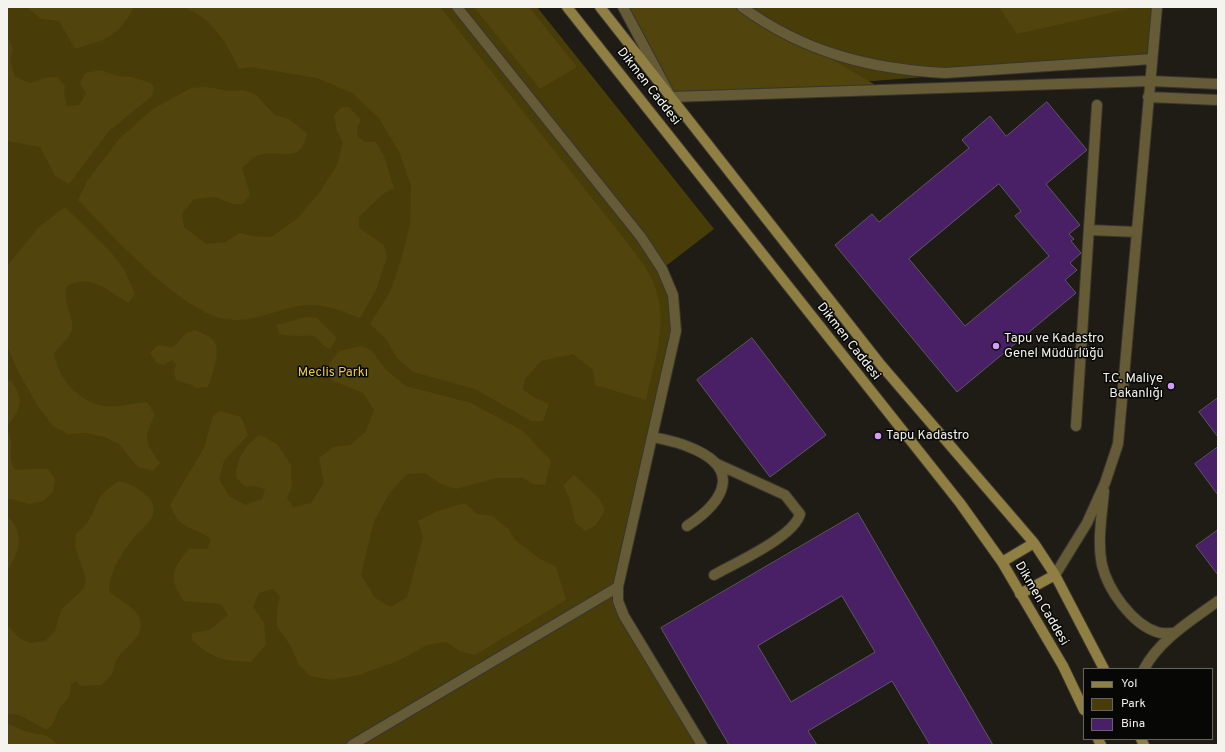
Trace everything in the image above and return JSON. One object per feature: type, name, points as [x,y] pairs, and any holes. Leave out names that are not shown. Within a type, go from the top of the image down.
[{"type":"main road","name":"Dikmen Caddesi","points":[[567,7],[960,503],[1002,562],[1063,666],[1083,708]]},
{"type":"main road","name":"Dikmen Caddesi","points":[[600,7],[880,365],[1034,543],[1055,575],[1103,668]]},
{"type":"main road","points":[[1002,562],[1034,543]]},
{"type":"main road","points":[[1020,594],[1055,575]]},
{"type":"lane","points":[[457,7],[641,237],[662,269],[673,295],[676,331],[618,587],[618,602],[624,616],[702,745]]},
{"type":"lane","points":[[623,7],[671,97],[1150,81],[1218,84]]},
{"type":"lane","points":[[742,7],[767,25],[805,43],[843,58],[911,71],[945,73],[1152,59]]},
{"type":"lane","points":[[1055,575],[1087,522],[1105,483],[1118,444],[1148,97],[1158,7]]},
{"type":"lane","points":[[1148,97],[1218,100]]},
{"type":"lane","points":[[1076,426],[1098,105]]},
{"type":"lane","points":[[1089,230],[1137,232]]},
{"type":"lane","points":[[653,437],[688,446],[702,453],[715,463],[785,495],[800,514],[798,522],[783,536],[714,575]]},
{"type":"lane","points":[[687,526],[711,507],[722,493],[723,476],[715,463]]},
{"type":"lane","points":[[1105,483],[1100,536],[1102,565],[1112,589],[1124,607],[1140,623],[1158,632],[1175,633]]},
{"type":"lane","points":[[352,745],[618,587]]},
{"type":"lane","points":[[1145,668],[1150,658],[1175,633],[1218,601]]},
{"type":"green space","name":"Meclis Parkı","points":[[7,7],[537,7],[714,229],[662,269],[676,331],[618,601],[702,745],[7,745]]},
{"type":"green space","points":[[27,7],[134,7],[122,25],[110,36],[95,43],[75,49],[59,21],[41,19]]},
{"type":"green space","points":[[185,7],[440,7],[630,246],[649,274],[656,289],[660,305],[661,320],[657,352],[646,400],[595,385],[593,370],[573,354],[541,361],[525,379],[523,389],[535,398],[549,404],[543,421],[531,421],[475,389],[413,372],[397,358],[386,339],[370,324],[390,292],[401,260],[410,224],[411,185],[399,152],[379,118],[352,93],[317,78],[251,67],[239,69],[218,32],[203,18]]},
{"type":"green space","points":[[474,7],[529,7],[577,67],[540,89]]},
{"type":"green space","points":[[623,7],[1157,7],[1152,59],[671,97]]},
{"type":"green space","points":[[623,7],[742,7],[884,90],[671,97]]},
{"type":"green space","points":[[999,7],[1136,7],[1017,34]]},
{"type":"green space","points":[[7,35],[13,49],[10,59],[15,77],[30,83],[45,78],[57,77],[65,86],[64,94],[67,106],[79,105],[86,94],[80,83],[85,73],[102,70],[117,76],[131,77],[148,82],[154,86],[152,96],[109,131],[69,184],[55,176],[40,147],[7,141]]},
{"type":"green space","points":[[207,87],[229,91],[243,90],[255,94],[275,115],[289,119],[307,134],[304,144],[300,150],[295,153],[257,156],[242,168],[250,194],[243,204],[233,204],[215,197],[194,199],[182,214],[184,227],[206,244],[225,242],[240,233],[271,237],[297,219],[320,192],[337,165],[343,142],[337,131],[334,116],[341,107],[349,107],[361,120],[357,128],[358,137],[365,142],[376,142],[384,156],[394,188],[383,194],[359,217],[359,228],[384,245],[387,257],[376,290],[360,318],[333,308],[318,305],[296,306],[263,316],[239,320],[230,320],[214,316],[196,307],[160,281],[124,248],[78,200],[87,181],[120,138],[153,109],[191,88]]},
{"type":"green space","points":[[65,207],[109,250],[124,269],[135,294],[128,303],[99,285],[92,283],[84,281],[67,286],[66,298],[72,329],[69,336],[54,354],[56,363],[60,372],[71,388],[78,394],[94,403],[104,406],[113,406],[147,402],[155,415],[147,435],[147,440],[151,450],[160,463],[153,471],[138,467],[119,444],[105,437],[85,433],[68,434],[53,426],[37,405],[19,373],[7,346],[7,266],[40,226]]},
{"type":"green space","points":[[306,317],[317,318],[337,338],[330,349],[324,346],[315,336],[292,336],[279,334],[277,325]]},
{"type":"green space","points":[[195,330],[212,339],[217,348],[216,362],[208,387],[196,388],[176,380],[174,373],[176,364],[172,360],[163,365],[156,362],[150,353],[158,345],[172,347],[176,345],[186,333]]},
{"type":"green space","points":[[362,346],[372,351],[385,369],[406,386],[471,403],[523,431],[551,461],[545,485],[533,484],[523,478],[496,478],[456,489],[441,484],[425,473],[407,474],[389,494],[374,521],[361,575],[375,598],[391,607],[407,597],[423,537],[418,521],[438,511],[465,503],[477,514],[493,516],[509,530],[515,540],[540,559],[556,567],[566,600],[475,655],[460,651],[446,642],[427,645],[398,661],[359,675],[331,680],[310,676],[298,663],[290,645],[277,626],[277,610],[280,596],[273,589],[259,593],[253,607],[264,623],[266,644],[251,662],[233,661],[219,658],[206,651],[192,640],[192,633],[210,630],[228,615],[221,604],[184,601],[174,580],[176,568],[189,549],[207,549],[211,539],[183,524],[174,514],[170,505],[204,448],[213,416],[220,411],[241,417],[248,435],[224,461],[219,479],[229,496],[245,505],[262,499],[265,489],[255,486],[246,487],[236,478],[239,459],[250,443],[260,435],[277,444],[291,465],[292,486],[287,498],[293,507],[311,503],[324,483],[319,458],[334,447],[351,445],[366,431],[374,410],[363,393],[331,380],[329,364],[339,351]]},
{"type":"green space","points":[[7,381],[11,381],[16,388],[19,394],[20,404],[7,427]]},
{"type":"green space","points":[[7,430],[12,445],[11,458],[14,469],[48,469],[55,479],[53,492],[43,501],[29,504],[11,499],[7,500]]},
{"type":"green space","points":[[574,475],[599,498],[605,510],[596,525],[585,531],[575,522],[570,500],[563,485]]},
{"type":"green space","points":[[119,481],[131,485],[144,493],[153,504],[154,510],[151,519],[133,539],[115,567],[109,591],[135,611],[141,622],[140,628],[135,640],[116,661],[112,674],[101,685],[81,686],[76,681],[71,684],[68,699],[61,705],[52,726],[46,729],[19,715],[8,714],[7,625],[19,638],[31,643],[45,641],[55,631],[61,610],[84,588],[86,579],[75,547],[76,534],[90,519],[101,496]]},
{"type":"green space","points":[[7,516],[13,522],[18,535],[19,543],[15,557],[7,570]]},
{"type":"green space","points":[[7,723],[25,731],[47,736],[57,745],[7,745]]},
{"type":"building","points":[[1047,102],[1087,150],[1046,184],[1080,225],[1069,234],[1074,239],[1071,241],[1081,253],[1070,263],[1077,270],[1065,280],[1076,293],[957,392],[835,245],[872,214],[879,222],[969,148],[962,140],[990,116],[1006,136]],"holes":[[[999,184],[1021,211],[1015,216],[1049,256],[965,326],[909,259]]]},
{"type":"building","points":[[752,338],[826,435],[770,477],[697,380]]},
{"type":"building","points":[[1218,398],[1218,437],[1199,412]]},
{"type":"building","points":[[1218,447],[1218,495],[1195,464]]},
{"type":"building","points":[[858,513],[993,745],[930,745],[892,681],[808,731],[817,745],[729,745],[661,628]],"holes":[[[842,596],[875,652],[791,702],[758,646]]]},
{"type":"building","points":[[1218,530],[1218,575],[1196,546]]},
{"type":"place","name":"Tapu ve Kadastro Genel Müdürlüğü","points":[[996,346]]},
{"type":"place","name":"T.C. Maliye Bakanlığı","points":[[1171,386]]},
{"type":"place","name":"Tapu Kadastro","points":[[878,436]]}]
